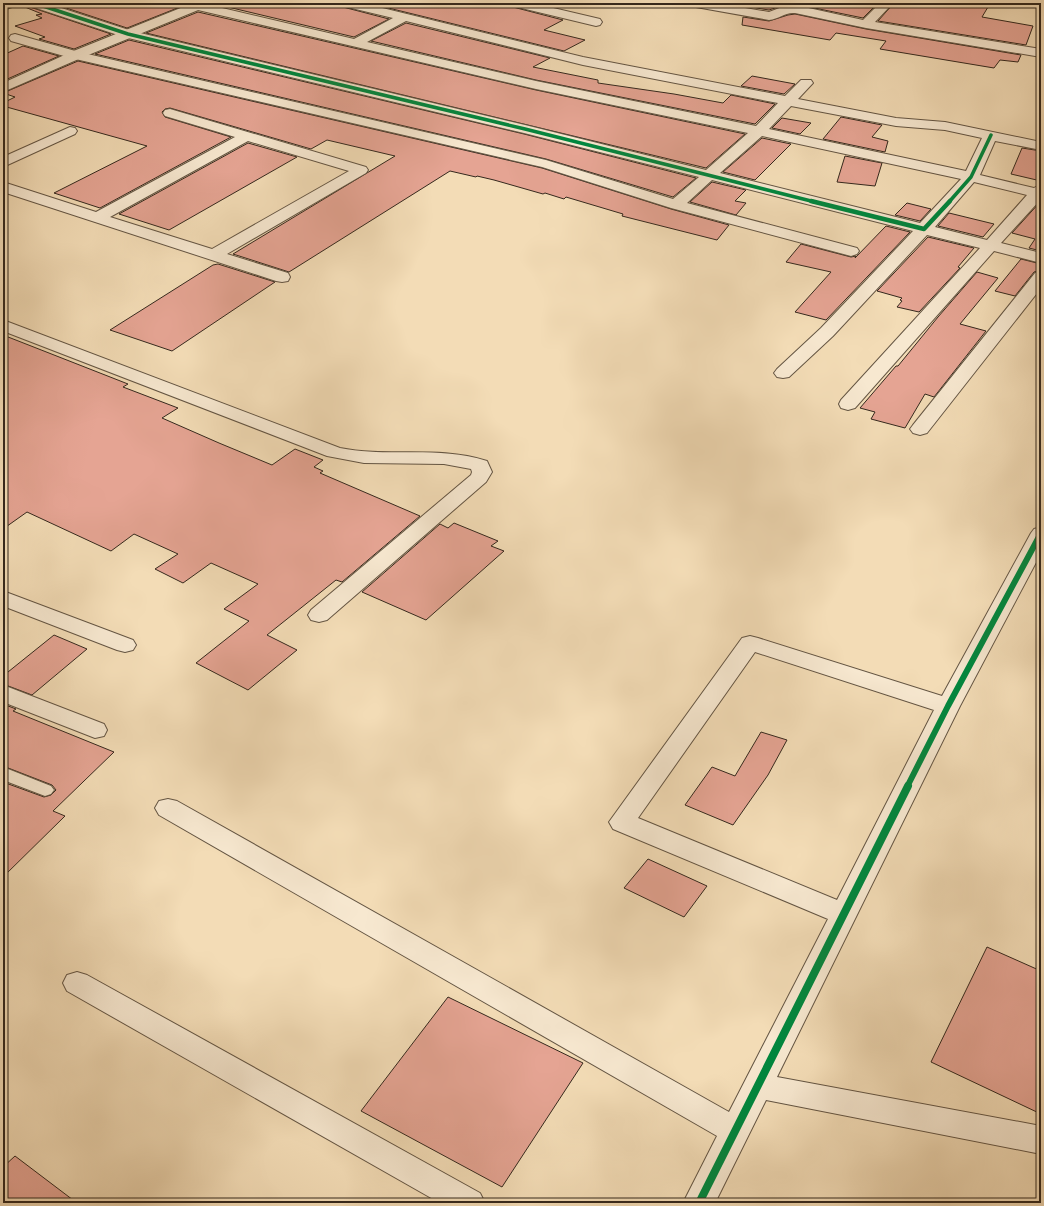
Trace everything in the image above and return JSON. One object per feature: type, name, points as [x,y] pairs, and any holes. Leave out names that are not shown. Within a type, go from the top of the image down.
[{"type":"street","points":[[3,6],[12,3]]},
{"type":"street","points":[[34,3],[128,34],[924,228],[1041,258]]},
{"type":"street","points":[[346,3],[583,61],[900,123],[945,126],[1041,146]]},
{"type":"street","points":[[517,3],[596,22]]},
{"type":"street","points":[[696,3],[769,16],[776,15],[781,10],[789,9],[866,24],[1041,53]]},
{"type":"street","points":[[3,88],[196,4],[536,85],[759,131],[1040,192]]},
{"type":"street","points":[[866,24],[883,7],[894,14]]},
{"type":"street","points":[[355,43],[404,17]]},
{"type":"street","points":[[3,43],[9,36],[76,55],[546,164],[676,205],[851,251]]},
{"type":"street","points":[[263,98],[301,76]]},
{"type":"street","points":[[676,205],[759,131],[806,83]]},
{"type":"street","points":[[170,113],[361,170],[213,255]]},
{"type":"street","points":[[3,163],[70,131]]},
{"type":"street","points":[[783,373],[827,332],[971,177],[991,135]]},
{"type":"street","points":[[98,217],[247,136]]},
{"type":"street","points":[[3,187],[282,277]]},
{"type":"street","points":[[848,404],[1040,192]]},
{"type":"street","points":[[920,429],[1041,277]]},
{"type":"street","points":[[3,326],[334,452],[358,457],[453,458],[468,460],[480,465],[482,472],[479,478],[319,615]]},
{"type":"street","points":[[699,1203],[948,706],[1041,532]]},
{"type":"street","points":[[3,598],[125,645]]},
{"type":"street","points":[[844,914],[622,822],[750,643],[948,706]]},
{"type":"street","points":[[3,693],[95,730]]},
{"type":"street","points":[[168,808],[735,1131]]},
{"type":"street","points":[[77,983],[469,1203]]},
{"type":"street","points":[[758,1086],[1041,1140]]},
{"type":"lane","points":[[3,773],[45,790]]},
{"type":"building","points":[[20,3],[27,3],[30,7],[111,34],[74,49],[39,39],[45,37],[15,26],[42,18],[36,15],[42,14],[20,5]]},
{"type":"building","points":[[51,3],[178,3],[180,7],[127,28]]},
{"type":"building","points":[[211,3],[340,3],[343,7],[389,19],[354,37]]},
{"type":"building","points":[[368,3],[508,3],[513,7],[563,20],[544,30],[585,40],[564,51]]},
{"type":"building","points":[[744,3],[878,3],[863,18],[795,4],[769,10],[744,6]]},
{"type":"building","points":[[894,3],[956,3],[988,7],[982,17],[1033,26],[1026,45],[878,21]]},
{"type":"building","points":[[198,12],[536,90],[745,134],[706,168],[146,33]]},
{"type":"building","points":[[795,14],[866,29],[1021,55],[1018,62],[1000,60],[994,68],[880,49],[886,41],[836,33],[830,40],[742,25],[743,17],[769,21]]},
{"type":"building","points":[[406,23],[550,58],[533,67],[598,80],[598,83],[723,103],[731,95],[775,104],[755,124],[536,80],[371,41]]},
{"type":"building","points":[[129,40],[524,134],[696,178],[673,197],[546,159],[95,54]]},
{"type":"building","points":[[23,46],[59,56],[3,81],[3,55]]},
{"type":"building","points":[[78,61],[542,168],[671,209],[729,225],[717,240],[622,216],[623,214],[566,197],[564,199],[494,180],[450,171],[289,272],[233,254],[395,156],[327,140],[311,149],[170,108],[165,109],[162,112],[165,117],[231,137],[100,208],[54,193],[147,146],[3,106],[3,103],[15,97],[3,93]]},
{"type":"building","points":[[752,76],[795,84],[784,94],[741,86]]},
{"type":"building","points":[[841,117],[882,125],[872,137],[888,141],[885,152],[823,139]]},
{"type":"building","points":[[782,118],[811,123],[800,134],[772,128]]},
{"type":"building","points":[[762,138],[791,144],[755,180],[723,172]]},
{"type":"building","points":[[248,143],[297,157],[169,230],[119,214]]},
{"type":"building","points":[[1022,148],[1041,151],[1041,181],[1011,174]]},
{"type":"building","points":[[845,156],[882,163],[875,186],[837,182]]},
{"type":"building","points":[[712,182],[746,190],[735,201],[746,203],[736,215],[690,202]]},
{"type":"building","points":[[1041,201],[1041,251],[1029,248],[1035,239],[1012,233]]},
{"type":"building","points":[[907,203],[931,209],[920,221],[895,215]]},
{"type":"building","points":[[949,213],[994,224],[983,237],[938,226]]},
{"type":"building","points":[[886,226],[910,232],[826,320],[795,312],[831,272],[786,262],[801,244],[851,257],[856,256],[855,258]]},
{"type":"building","points":[[928,237],[974,248],[958,267],[960,268],[919,312],[897,307],[902,301],[900,300],[902,298],[877,291]]},
{"type":"building","points":[[1021,259],[1041,264],[1041,270],[1034,272],[1015,296],[995,291]]},
{"type":"building","points":[[218,264],[275,282],[172,351],[110,330],[213,265]]},
{"type":"building","points":[[977,272],[998,278],[960,324],[986,331],[934,397],[925,394],[905,428],[871,419],[875,412],[860,408],[896,366],[898,366]]},
{"type":"building","points":[[3,335],[128,384],[123,387],[178,408],[162,418],[219,443],[272,465],[295,449],[323,460],[314,467],[323,471],[320,473],[420,516],[342,582],[336,580],[267,635],[297,650],[248,690],[196,663],[249,621],[224,609],[258,584],[211,563],[183,583],[155,569],[178,554],[134,534],[111,551],[27,512],[3,529]]},
{"type":"building","points":[[454,523],[498,541],[491,546],[504,551],[426,620],[362,592],[440,524],[448,528]]},
{"type":"building","points":[[54,635],[87,649],[32,695],[3,684],[3,676]]},
{"type":"building","points":[[3,704],[16,709],[13,711],[114,752],[53,811],[65,816],[3,877],[3,782],[44,797],[51,795],[56,790],[52,785],[3,766]]},
{"type":"building","points":[[761,732],[787,740],[768,775],[733,825],[685,805],[712,767],[735,776]]},
{"type":"building","points":[[648,859],[707,886],[684,917],[624,888]]},
{"type":"building","points":[[987,947],[1041,971],[1041,1114],[931,1062]]},
{"type":"building","points":[[448,997],[583,1063],[502,1187],[361,1111]]},
{"type":"building","points":[[15,1156],[77,1203],[3,1203],[3,1167]]},
{"type":"cycle path","points":[[34,3],[128,34],[525,129],[924,229],[971,177],[991,135]]},
{"type":"cycle path","points":[[699,1203],[948,706],[1041,533]]}]
